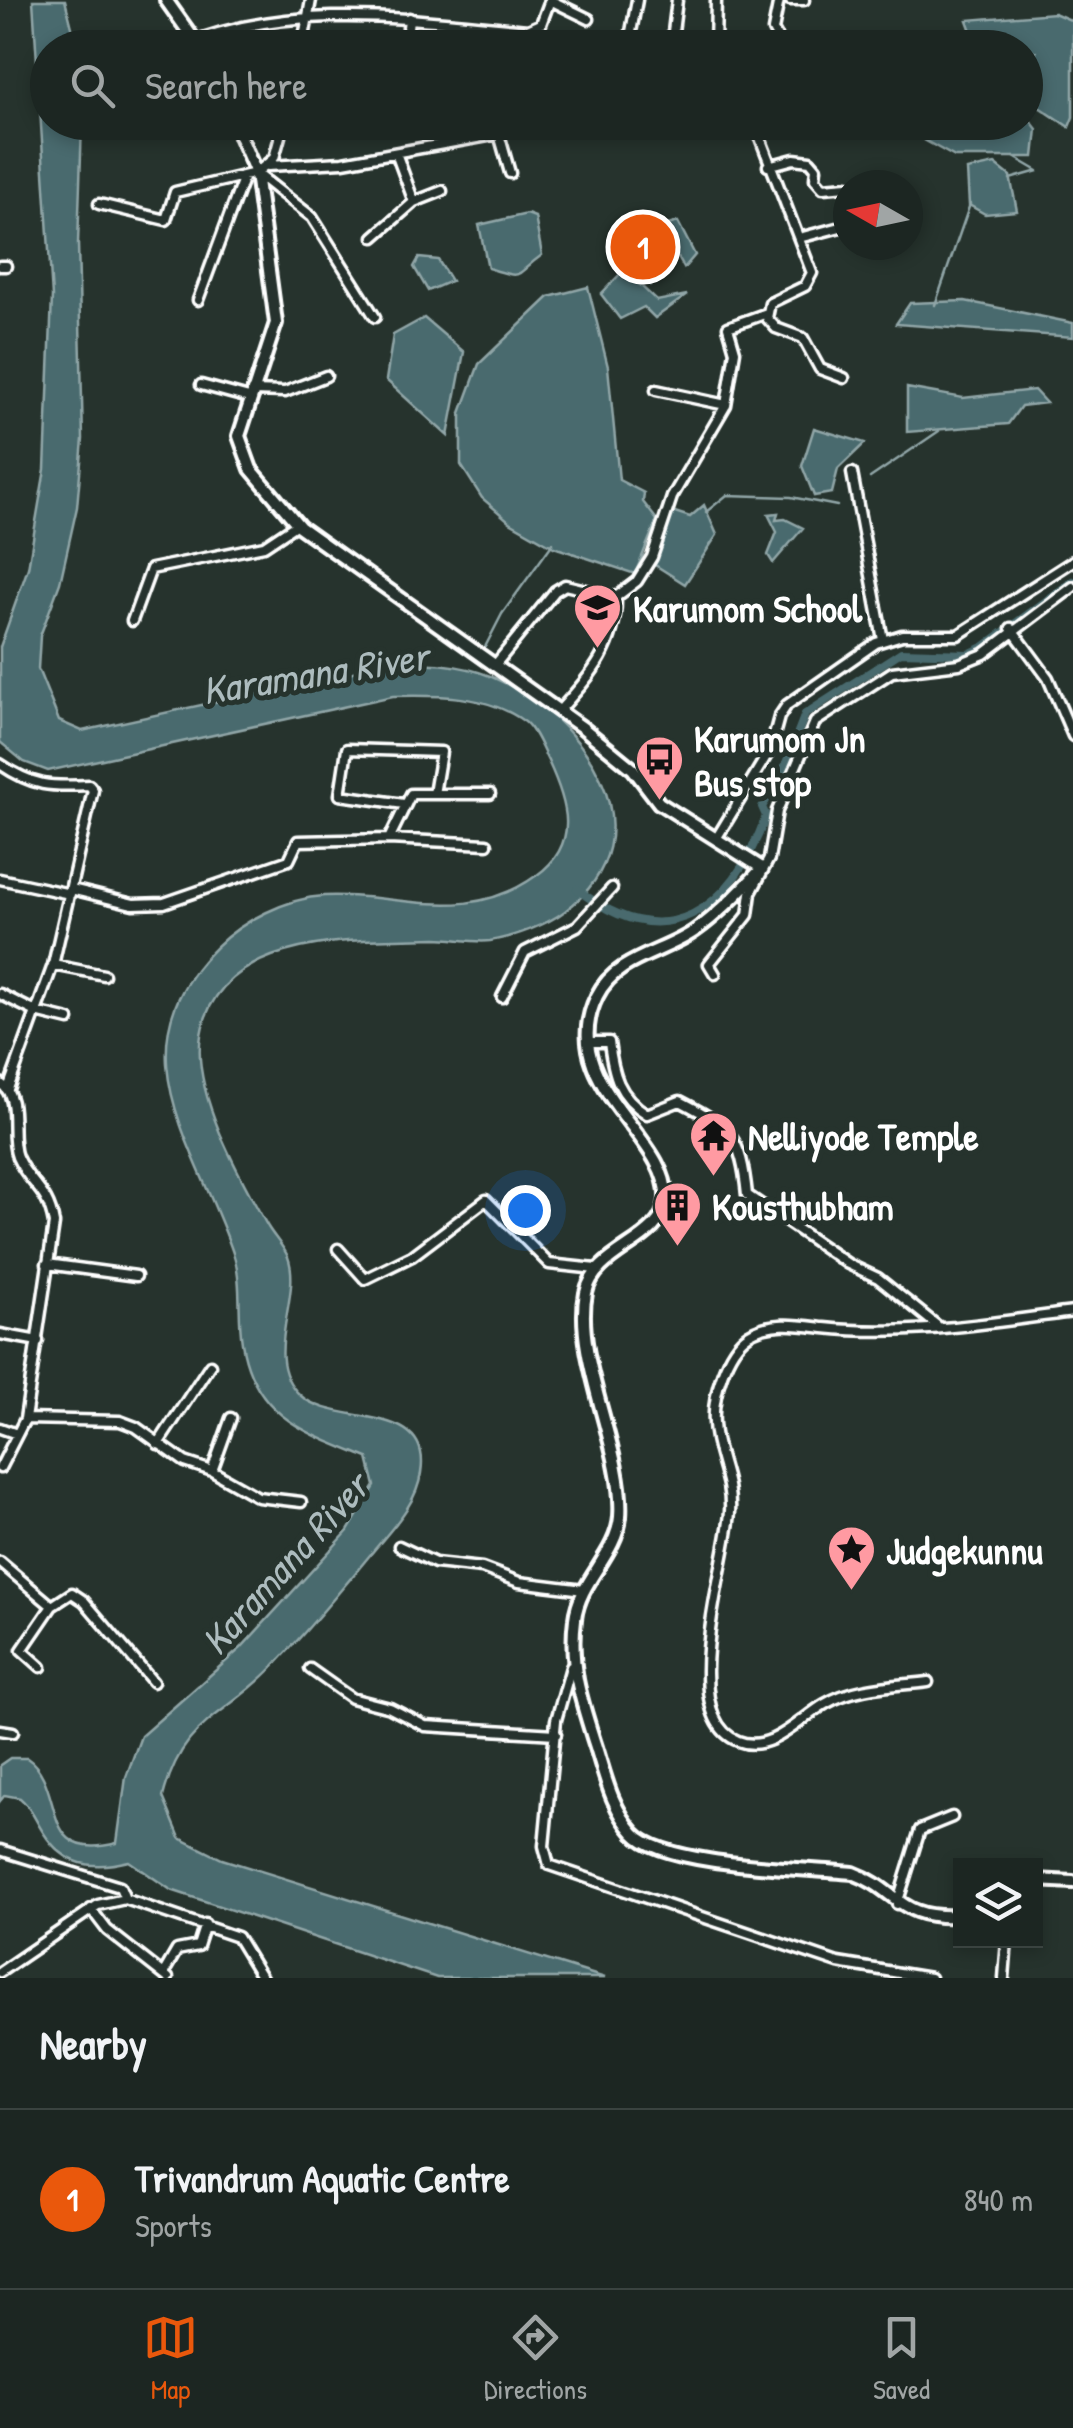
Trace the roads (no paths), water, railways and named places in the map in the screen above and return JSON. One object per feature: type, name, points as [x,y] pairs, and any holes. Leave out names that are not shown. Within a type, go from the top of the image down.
[{"type":"main road","points":[[166,0],[188,30]]},
{"type":"main road","points":[[240,140],[250,174],[276,322],[239,436],[250,469],[297,524],[559,711],[624,761],[659,802],[762,868],[694,932],[625,965],[603,987],[590,1017],[595,1071],[605,1092],[648,1148],[667,1195],[665,1211],[652,1227],[596,1269],[586,1294],[586,1330],[620,1522],[584,1590],[575,1616],[571,1667],[614,1806],[636,1836],[690,1858],[853,1873],[869,1879],[897,1904],[923,1914],[953,1916]]},
{"type":"main road","points":[[1043,1880],[1073,1882]]},
{"type":"street","points":[[306,30],[311,0]]},
{"type":"street","points":[[230,30],[259,18],[310,13],[535,29],[550,0],[589,19]]},
{"type":"street","points":[[631,30],[637,0]]},
{"type":"street","points":[[673,30],[677,0]]},
{"type":"street","points":[[715,30],[716,0]]},
{"type":"street","points":[[773,30],[779,0]]},
{"type":"street","points":[[790,0],[804,0]]},
{"type":"street","points":[[408,30],[409,18]]},
{"type":"street","points":[[268,166],[277,140]]},
{"type":"street","points":[[100,204],[166,220],[175,192],[268,166],[343,162],[465,140]]},
{"type":"street","points":[[501,140],[510,173]]},
{"type":"street","points":[[760,140],[812,273],[810,281],[770,302],[767,313],[776,328],[804,338],[820,369],[844,378]]},
{"type":"street","points":[[396,152],[414,202]]},
{"type":"street","points":[[768,166],[794,159],[810,160],[816,168],[814,179],[824,188],[833,187]]},
{"type":"street","points":[[198,300],[250,174]]},
{"type":"street","points":[[250,174],[312,217],[375,317]]},
{"type":"street","points":[[374,237],[414,202],[442,191]]},
{"type":"street","points":[[799,238],[833,229]]},
{"type":"street","points":[[616,597],[637,581],[652,556],[672,497],[726,405],[736,351],[728,327],[767,313]]},
{"type":"street","points":[[201,386],[250,394],[285,392],[326,376]]},
{"type":"street","points":[[656,390],[726,405]]},
{"type":"street","points":[[852,473],[882,640]]},
{"type":"street","points":[[132,622],[151,570],[264,546],[297,524]]},
{"type":"street","points":[[716,839],[770,750],[787,705],[882,640],[958,635],[1073,561]]},
{"type":"street","points":[[495,665],[555,591],[565,585],[616,597]]},
{"type":"street","points":[[715,974],[709,964],[740,929],[769,858],[777,811],[814,722],[892,672],[960,664],[984,654],[1012,629],[1073,587]]},
{"type":"street","points":[[559,711],[607,653],[616,624],[616,597]]},
{"type":"street","points":[[1012,629],[1048,678],[1073,736]]},
{"type":"street","points":[[404,804],[340,795],[347,748],[442,748],[434,794]]},
{"type":"street","points":[[0,764],[40,785],[63,789],[89,785],[93,790],[53,965],[4,1086],[18,1158],[50,1201],[54,1224],[24,1418],[0,1468]]},
{"type":"street","points":[[389,839],[411,794],[490,794]]},
{"type":"street","points":[[0,879],[133,904],[164,903],[289,860],[298,841],[389,839],[487,844]]},
{"type":"street","points":[[502,997],[525,952],[541,940],[568,931],[612,888]]},
{"type":"street","points":[[53,965],[104,974]]},
{"type":"street","points":[[0,994],[36,1012],[69,1020]]},
{"type":"street","points":[[592,1042],[608,1042],[619,1090],[632,1105],[646,1114],[680,1101],[712,1118],[734,1136],[742,1154],[747,1195],[784,1224],[878,1278],[940,1328]]},
{"type":"street","points":[[338,1249],[365,1279],[412,1256],[486,1200],[549,1264],[596,1269]]},
{"type":"street","points":[[47,1264],[136,1276]]},
{"type":"street","points":[[928,1682],[854,1691],[826,1703],[781,1735],[756,1744],[740,1742],[718,1726],[707,1697],[712,1609],[730,1514],[730,1480],[713,1418],[732,1354],[750,1333],[780,1324],[877,1332],[1073,1312]]},
{"type":"street","points":[[0,1334],[38,1342]]},
{"type":"street","points":[[158,1444],[210,1365]]},
{"type":"street","points":[[24,1418],[120,1421],[184,1462],[212,1470],[258,1498],[301,1502]]},
{"type":"street","points":[[212,1470],[231,1418]]},
{"type":"street","points":[[0,1428],[17,1434]]},
{"type":"street","points":[[399,1546],[435,1563],[482,1568],[519,1582],[584,1590]]},
{"type":"street","points":[[0,1562],[52,1606]]},
{"type":"street","points":[[42,1668],[22,1650],[52,1606],[72,1593],[84,1601],[153,1682]]},
{"type":"street","points":[[571,1667],[557,1712],[544,1846],[549,1865],[838,1963],[930,1978]]},
{"type":"street","points":[[310,1669],[351,1698],[390,1708],[425,1726],[556,1734]]},
{"type":"street","points":[[0,1730],[13,1732]]},
{"type":"street","points":[[897,1904],[920,1830],[952,1817]]},
{"type":"street","points":[[0,1850],[120,1887],[125,1898]]},
{"type":"street","points":[[0,1972],[91,1909],[125,1898],[237,1937],[262,1978]]},
{"type":"street","points":[[91,1909],[107,1930],[165,1976],[176,1950],[198,1946],[205,1924]]},
{"type":"street","points":[[1004,1978],[1006,1948]]},
{"type":"water","points":[[33,0],[65,0],[73,30],[35,30]]},
{"type":"water","points":[[1054,13],[1073,21],[1073,117],[1069,127],[1043,110],[1043,30],[971,30],[967,20]]},
{"type":"water","points":[[42,140],[81,140],[78,244],[83,439],[77,507],[60,583],[40,636],[38,669],[59,721],[82,731],[394,663],[455,666],[490,676],[524,694],[555,718],[581,747],[601,779],[611,813],[609,847],[595,880],[558,916],[490,941],[369,940],[296,949],[262,960],[234,977],[213,1002],[201,1035],[203,1082],[232,1160],[288,1257],[291,1290],[283,1363],[289,1380],[300,1395],[315,1405],[397,1425],[412,1435],[421,1450],[421,1473],[403,1514],[310,1626],[269,1671],[192,1737],[171,1772],[163,1797],[180,1838],[222,1859],[605,1978],[437,1978],[171,1890],[129,1861],[92,1865],[70,1859],[52,1844],[20,1798],[5,1795],[0,1801],[0,1765],[10,1758],[27,1758],[47,1786],[63,1832],[74,1842],[92,1846],[117,1843],[126,1777],[141,1736],[241,1648],[348,1531],[375,1486],[368,1458],[287,1419],[258,1389],[248,1368],[233,1253],[172,1097],[167,1060],[170,1022],[186,985],[227,937],[266,912],[295,901],[352,896],[459,903],[511,891],[551,863],[565,836],[566,821],[555,776],[529,725],[495,706],[462,698],[393,696],[48,771],[24,762],[0,742],[0,647],[28,568],[45,469],[52,297]]},
{"type":"water","points":[[924,140],[1036,140],[1034,157],[955,157]]},
{"type":"water","points":[[995,164],[1010,176],[1017,211],[985,214],[969,205],[967,170]]},
{"type":"water","points":[[527,214],[535,217],[542,255],[514,275],[488,268],[479,225]]},
{"type":"water","points":[[678,222],[695,255],[684,268],[661,227]]},
{"type":"water","points":[[641,224],[669,273],[650,285],[622,239]]},
{"type":"water","points":[[419,258],[438,260],[451,281],[428,291],[414,267]]},
{"type":"water","points":[[624,270],[657,301],[687,295],[655,318],[644,307],[620,319],[601,294]]},
{"type":"water","points":[[588,287],[608,367],[619,480],[644,493],[643,502],[657,520],[635,574],[554,547],[510,522],[482,498],[461,465],[461,413],[479,364],[549,297]]},
{"type":"water","points":[[965,301],[1073,323],[1073,337],[896,324],[910,303]]},
{"type":"water","points":[[424,318],[464,352],[448,436],[386,380],[393,335]]},
{"type":"water","points":[[907,388],[963,398],[1034,390],[1046,403],[1021,406],[1008,424],[907,432]]},
{"type":"water","points":[[814,428],[865,443],[838,469],[832,493],[814,496],[802,466]]},
{"type":"water","points":[[704,505],[717,535],[685,584],[655,565],[672,511],[690,517]]},
{"type":"water","points":[[778,513],[776,520],[785,519],[803,528],[773,563],[768,555],[777,532],[768,514]]},
{"type":"waterway","points":[[1010,179],[1038,171],[1014,157]]},
{"type":"waterway","points":[[935,305],[970,204]]},
{"type":"waterway","points":[[870,478],[939,431]]},
{"type":"waterway","points":[[706,512],[727,495],[791,497],[837,506]]},
{"type":"waterway","points":[[483,651],[502,614],[553,543]]},
{"type":"waterway","points":[[577,889],[610,910],[640,921],[667,922],[692,914],[715,899],[752,849],[766,816],[762,807],[781,776],[805,714],[901,652],[968,654],[983,647],[1073,581]]},
{"type":"place","name":"Trivandrum Aquatic Centre","points":[[643,247]]},
{"type":"place","name":"Karumom School","points":[[598,650]]},
{"type":"place","name":"Karumom Jn Bus stop","points":[[659,802]]},
{"type":"place","name":"Nelliyode Temple","points":[[713,1178]]},
{"type":"place","name":"Kousthubham","points":[[677,1248]]},
{"type":"place","name":"Judgekunnu","points":[[851,1592]]},
{"type":"water label","name":"Karamana River","points":[[315,672]]},
{"type":"water label","name":"Karamana River","points":[[284,1563]]}]
